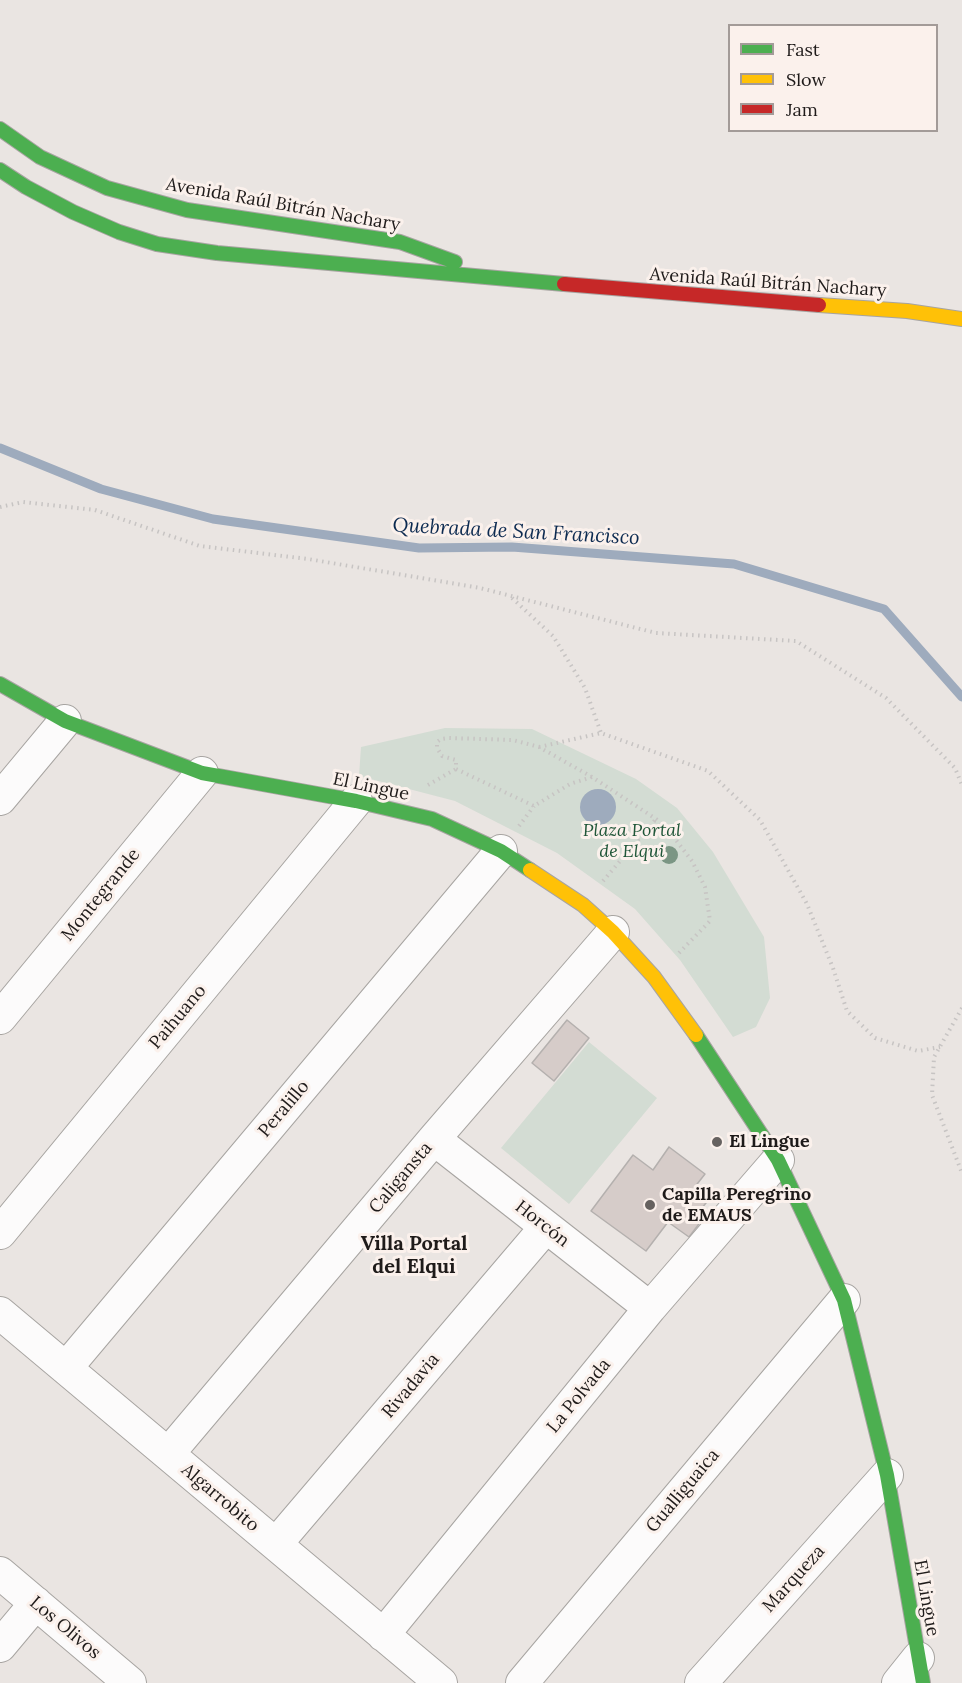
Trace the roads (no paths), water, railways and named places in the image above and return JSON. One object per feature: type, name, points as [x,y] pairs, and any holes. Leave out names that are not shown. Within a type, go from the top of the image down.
[{"type":"street","name":"Avenida Raúl Bitrán Nachary","points":[[0,129],[40,158],[107,188],[187,210],[400,242],[499,278]]},
{"type":"street","name":"Avenida Raúl Bitrán Nachary","points":[[0,170],[73,212],[119,232],[157,244],[217,253],[726,299],[907,311],[962,319]]},
{"type":"street","name":"El Lingue","points":[[0,684],[65,721],[202,773],[356,801],[432,819],[501,851],[583,904],[613,932],[654,977],[701,1042],[778,1160],[844,1300],[886,1475],[921,1671]]},
{"type":"street","points":[[0,799],[65,721]]},
{"type":"street","name":"Montegrande","points":[[0,1018],[202,773]]},
{"type":"street","name":"Paihuano","points":[[0,1233],[356,801]]},
{"type":"street","name":"Peralillo","points":[[66,1368],[501,851]]},
{"type":"street","name":"Caligansta","points":[[168,1454],[434,1139],[613,932]]},
{"type":"street","name":"Horcón","points":[[434,1139],[650,1308]]},
{"type":"street","name":"La Polvada","points":[[383,1635],[650,1308],[778,1160]]},
{"type":"street","name":"Rivadavia","points":[[276,1544],[546,1227]]},
{"type":"street","name":"Gualliguaica","points":[[522,1683],[844,1300]]},
{"type":"street","name":"Algarrobito","points":[[0,1312],[441,1683]]},
{"type":"street","name":"Marqueza","points":[[701,1683],[886,1475]]},
{"type":"street","name":"Los Olivos","points":[[0,1573],[130,1683]]},
{"type":"street","points":[[0,1646],[36,1603]]},
{"type":"street","points":[[898,1683],[921,1671]]},
{"type":"water","points":[[598,789],[611,794],[616,807],[611,820],[598,825],[585,820],[580,807],[585,794]]},
{"type":"waterway","name":"Quebrada de San Francisco","points":[[0,448],[101,489],[213,519],[419,548],[512,547],[734,564],[884,609],[962,697]]},
{"type":"place","name":"El Lingue","points":[[717,1142]]},
{"type":"place","name":"Capilla Peregrino de EMAUS","points":[[650,1205]]},
{"type":"district","name":"Villa Portal del Elqui","points":[[414,1256]]},
{"type":"park label","name":"Plaza Portal de Elqui","points":[[632,841]]}]
